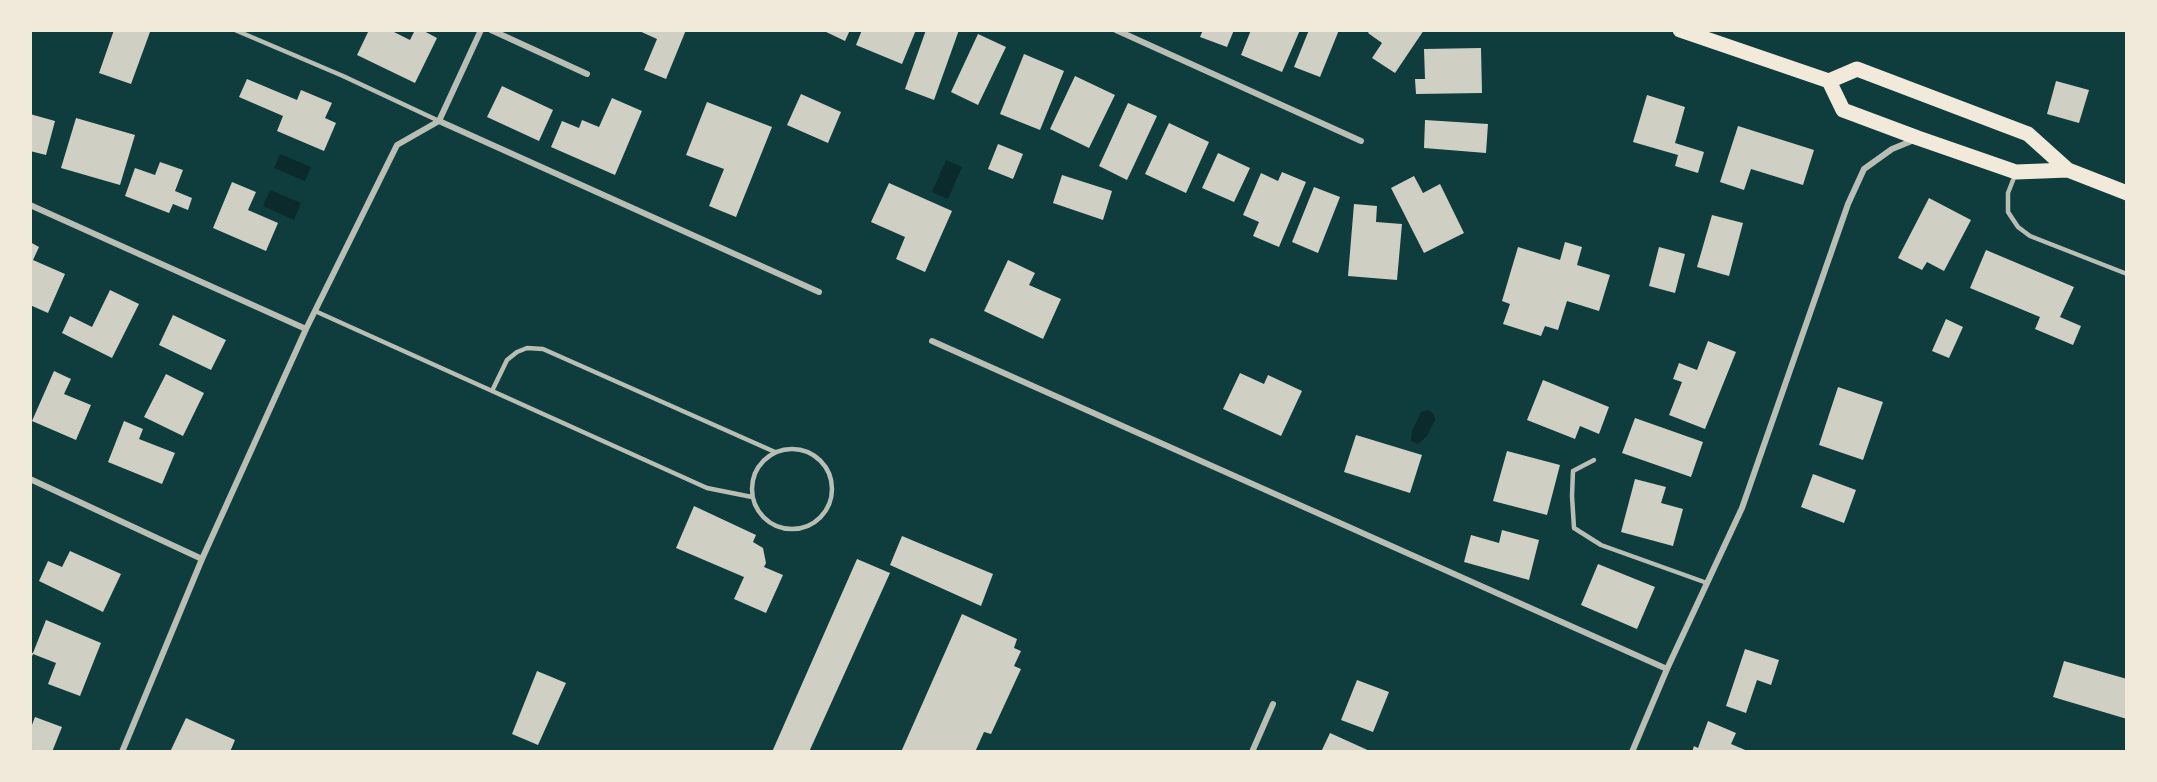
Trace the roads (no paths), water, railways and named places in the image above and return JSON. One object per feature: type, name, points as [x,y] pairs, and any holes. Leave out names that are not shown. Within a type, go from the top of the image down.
[{"type":"main road","points":[[1680,30],[1829,81],[1857,69],[2028,134],[2068,170],[2127,193]]},
{"type":"main road","points":[[1829,81],[1843,110],[1918,138],[2016,172],[2068,170]]},
{"type":"street","points":[[122,752],[202,559],[306,328],[397,144],[439,122],[481,30]]},
{"type":"street","points":[[491,30],[587,74]]},
{"type":"street","points":[[1116,30],[1361,141]]},
{"type":"street","points":[[439,122],[819,292]]},
{"type":"street","points":[[1632,752],[1667,669],[1742,508],[1848,204],[1864,169],[1892,149],[1918,138]]},
{"type":"street","points":[[30,205],[306,328]]},
{"type":"street","points":[[932,341],[1667,669]]},
{"type":"street","points":[[30,479],[202,559]]},
{"type":"street","points":[[1252,752],[1273,704]]},
{"type":"lane","points":[[235,30],[344,75],[439,122]]},
{"type":"lane","points":[[2016,172],[2008,193],[2008,212],[2018,227],[2030,236],[2127,274]]},
{"type":"lane","points":[[315,311],[707,489],[752,497]]},
{"type":"lane","points":[[492,391],[507,360],[527,348],[543,349],[776,452]]},
{"type":"lane","points":[[789,449],[802,450],[814,456],[824,465],[831,477],[830,503],[814,523],[802,528],[789,529],[776,526],[765,519],[757,509],[752,497],[752,483],[756,470],[764,460],[776,452],[789,449]]},
{"type":"lane","points":[[1594,460],[1574,471],[1572,496],[1574,528],[1601,545],[1707,583]]},
{"type":"water","points":[[280,154],[311,167],[305,181],[274,168]]},
{"type":"water","points":[[946,160],[962,167],[948,199],[932,192]]},
{"type":"water","points":[[270,190],[301,203],[294,220],[263,206]]},
{"type":"water","points":[[1428,410],[1434,414],[1435,420],[1427,436],[1418,444],[1411,441],[1412,431],[1421,412]]}]
